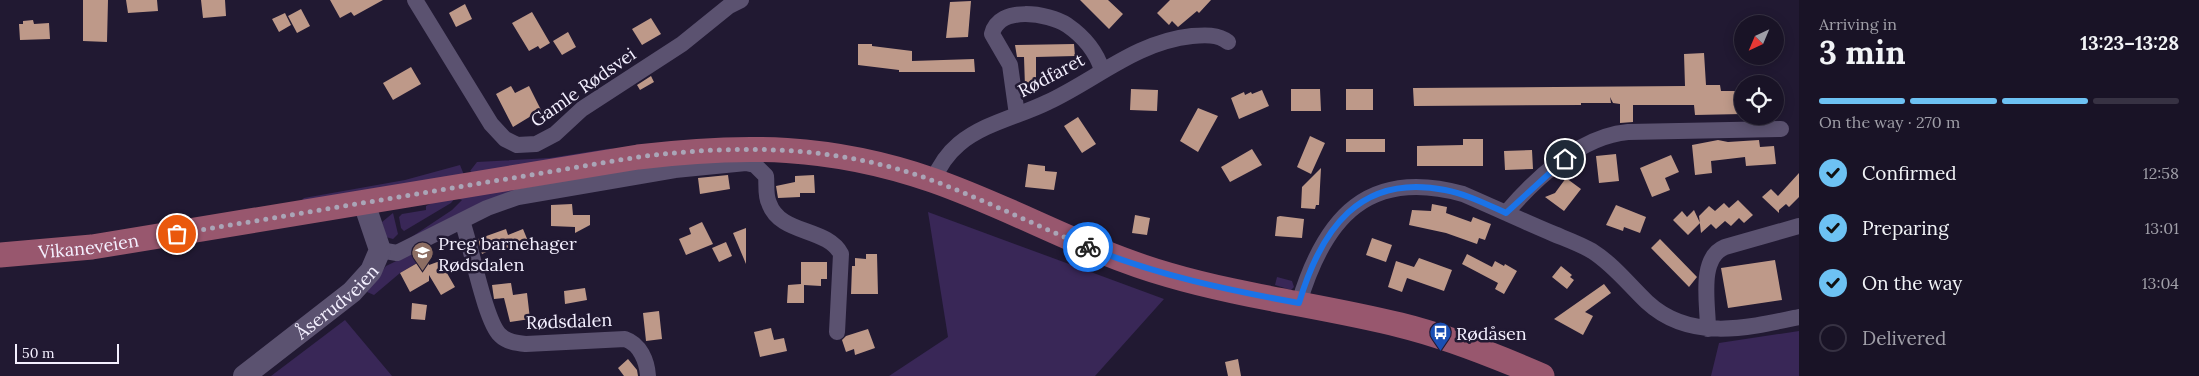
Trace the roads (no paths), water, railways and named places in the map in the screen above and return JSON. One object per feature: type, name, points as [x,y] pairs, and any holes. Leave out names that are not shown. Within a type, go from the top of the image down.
[{"type":"main road","name":"Vikaneveien","points":[[0,255],[92,247],[622,160],[722,149],[754,148],[819,153],[855,159],[933,181],[1125,262],[1171,276],[1432,334],[1487,352],[1542,376]]},
{"type":"street","name":"Gamle Rødsvei","points":[[415,0],[491,124],[511,143],[527,146],[536,144],[555,134],[582,109],[644,69],[729,6],[741,0]]},
{"type":"street","name":"Rødfaret","points":[[1018,115],[1010,65],[992,34],[996,24],[1005,17],[1021,15],[1056,20],[1088,44],[1097,56],[1102,70]]},
{"type":"street","name":"Rødfaret","points":[[933,181],[942,162],[960,143],[1064,95],[1102,70],[1137,51],[1178,38],[1215,36],[1228,42]]},
{"type":"street","points":[[1506,213],[1565,159],[1583,145],[1605,135],[1628,132],[1780,129]]},
{"type":"street","points":[[380,250],[397,253],[500,202],[518,197],[712,165],[746,163],[755,165],[766,176],[768,201],[774,212],[798,228],[829,241],[841,254],[837,332]]},
{"type":"street","points":[[1299,303],[1306,280],[1329,237],[1350,211],[1375,194],[1399,187],[1429,187],[1463,194],[1595,253],[1613,266],[1647,302],[1666,316],[1691,326],[1708,329],[1740,328],[1799,317]]},
{"type":"street","name":"Åserudveien","points":[[244,376],[352,292],[371,271],[380,250],[364,202]]},
{"type":"street","name":"Rødsdalen","points":[[462,221],[487,304],[500,334],[515,343],[526,344],[625,339],[640,350],[648,376]]},
{"type":"street","points":[[1708,329],[1708,269],[1715,252],[1725,247],[1799,226]]},
{"type":"place","name":"Preg barnehager Rødsdalen","points":[[422,272]]},
{"type":"place","name":"Rødåsen","points":[[1440,352]]}]
